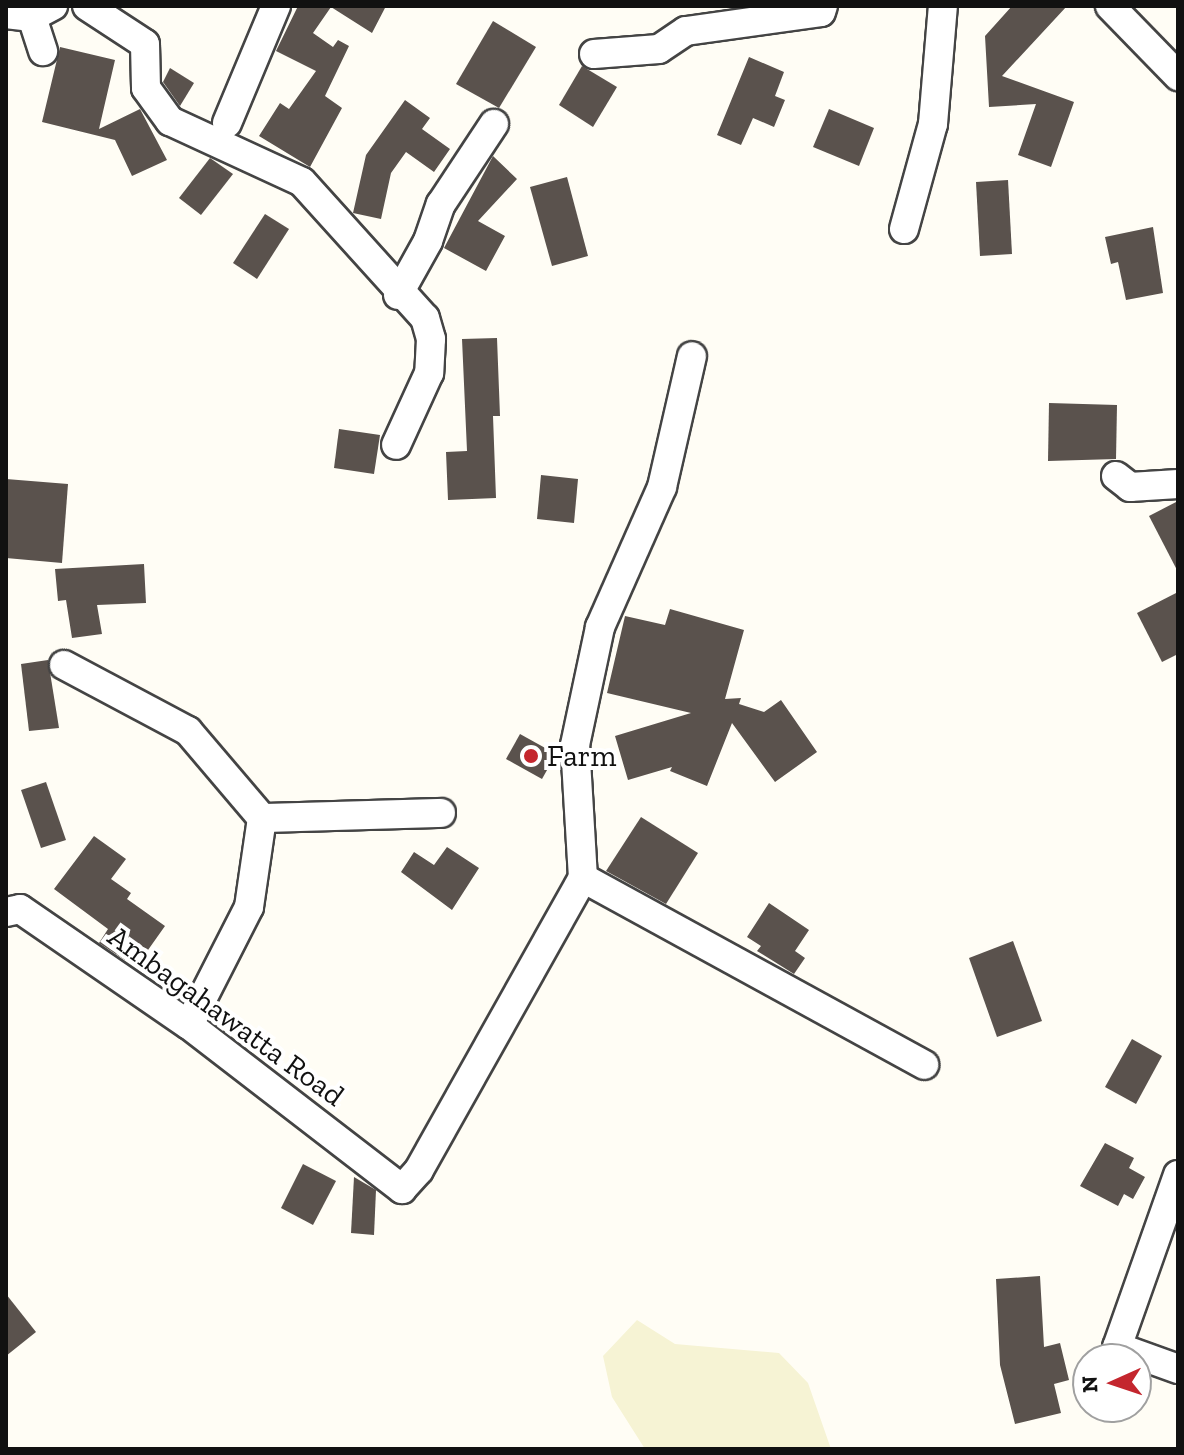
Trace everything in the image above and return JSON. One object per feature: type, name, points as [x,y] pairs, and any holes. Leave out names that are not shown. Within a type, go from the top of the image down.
[{"type":"street","points":[[87,6],[145,44],[146,88],[170,121],[302,182],[398,295],[425,318],[431,339],[429,373],[396,445]]},
{"type":"street","points":[[227,123],[276,6]]},
{"type":"street","points":[[594,54],[659,49],[686,31],[821,12],[823,6]]},
{"type":"street","points":[[904,229],[933,124],[943,6]]},
{"type":"street","points":[[1110,6],[1178,76]]},
{"type":"street","points":[[30,12],[43,51]]},
{"type":"street","points":[[398,295],[428,241],[441,204],[494,124]]},
{"type":"street","points":[[692,356],[662,487],[600,627],[575,745],[583,878],[924,1065]]},
{"type":"street","points":[[1116,476],[1130,487],[1178,484]]},
{"type":"street","points":[[64,665],[188,731],[262,818],[249,907],[189,1025]]},
{"type":"street","points":[[262,818],[441,813]]},
{"type":"street","name":"Ambagahawatta Road","points":[[6,912],[20,909],[189,1025],[402,1189],[419,1170],[583,878]]},
{"type":"street","points":[[1178,1175],[1117,1347],[1178,1369]]},
{"type":"shaded area","points":[[637,1320],[675,1344],[779,1353],[808,1383],[831,1449],[645,1449],[612,1397],[603,1356]]},
{"type":"building","points":[[298,6],[386,6],[372,33],[331,7],[313,33],[333,47],[338,40],[349,46],[325,96],[342,108],[310,167],[259,136],[280,103],[289,109],[316,71],[276,51]]},
{"type":"building","points":[[1012,6],[1067,6],[1002,76],[1074,102],[1051,167],[1018,155],[1036,104],[989,107],[985,36]]},
{"type":"building","points":[[493,21],[536,47],[499,108],[456,84]]},
{"type":"building","points":[[60,47],[115,60],[99,129],[140,109],[167,160],[132,176],[115,140],[42,122]]},
{"type":"building","points":[[749,57],[784,72],[775,96],[785,100],[774,127],[753,118],[741,145],[717,135]]},
{"type":"building","points":[[582,66],[617,87],[593,127],[559,105]]},
{"type":"building","points":[[170,68],[194,83],[180,106],[163,82]]},
{"type":"building","points":[[405,100],[430,118],[422,129],[450,149],[434,172],[406,152],[391,173],[381,219],[353,213],[366,155]]},
{"type":"building","points":[[829,109],[874,128],[859,166],[813,147]]},
{"type":"building","points":[[493,156],[517,179],[478,221],[505,236],[486,271],[444,248]]},
{"type":"building","points":[[210,158],[233,174],[201,215],[179,198]]},
{"type":"building","points":[[567,177],[588,256],[552,266],[530,187]]},
{"type":"building","points":[[1008,180],[1012,254],[980,256],[976,182]]},
{"type":"building","points":[[265,214],[289,229],[257,279],[233,263]]},
{"type":"building","points":[[1153,227],[1163,293],[1126,300],[1118,262],[1111,264],[1105,237]]},
{"type":"building","points":[[497,338],[500,416],[493,416],[496,498],[448,500],[446,452],[467,451],[462,339]]},
{"type":"building","points":[[1049,403],[1117,405],[1116,459],[1048,461]]},
{"type":"building","points":[[339,429],[380,435],[374,474],[334,468]]},
{"type":"building","points":[[541,475],[578,479],[574,523],[537,519]]},
{"type":"building","points":[[6,479],[68,484],[62,563],[6,558]]},
{"type":"building","points":[[1178,501],[1178,572],[1149,516]]},
{"type":"building","points":[[144,564],[146,603],[97,605],[102,634],[72,638],[66,600],[58,601],[55,569]]},
{"type":"building","points":[[1178,592],[1178,654],[1162,662],[1137,613]]},
{"type":"building","points":[[670,609],[744,630],[725,699],[741,698],[739,704],[764,712],[781,700],[817,752],[775,782],[732,723],[707,786],[670,771],[672,767],[628,780],[615,736],[691,713],[607,693],[625,616],[665,625]]},
{"type":"building","points":[[48,660],[59,728],[29,731],[21,664]]},
{"type":"building","name":"Farm","points":[[520,734],[556,754],[542,779],[506,759]]},
{"type":"building","points":[[46,782],[66,840],[41,848],[21,790]]},
{"type":"building","points":[[641,817],[698,853],[666,904],[606,871]]},
{"type":"building","points":[[94,836],[126,859],[111,879],[131,893],[127,899],[165,926],[148,950],[137,943],[125,960],[99,943],[108,929],[54,889]]},
{"type":"building","points":[[447,847],[479,868],[452,910],[401,872],[414,852],[434,865]]},
{"type":"building","points":[[769,903],[809,930],[795,951],[805,958],[794,974],[757,951],[761,946],[747,937]]},
{"type":"building","points":[[1013,941],[1042,1021],[997,1037],[969,958]]},
{"type":"building","points":[[1132,1039],[1162,1056],[1136,1104],[1105,1087]]},
{"type":"building","points":[[1105,1143],[1134,1158],[1129,1168],[1145,1177],[1133,1199],[1124,1194],[1118,1206],[1080,1186]]},
{"type":"building","points":[[303,1164],[336,1181],[313,1225],[281,1208]]},
{"type":"building","points":[[354,1177],[376,1190],[374,1235],[351,1233]]},
{"type":"building","points":[[1040,1276],[1044,1347],[1060,1343],[1069,1380],[1054,1384],[1061,1413],[1015,1424],[1000,1365],[996,1279]]},
{"type":"building","points":[[6,1294],[36,1332],[6,1356]]},
{"type":"place","name":"Farm","points":[[531,756]]}]
